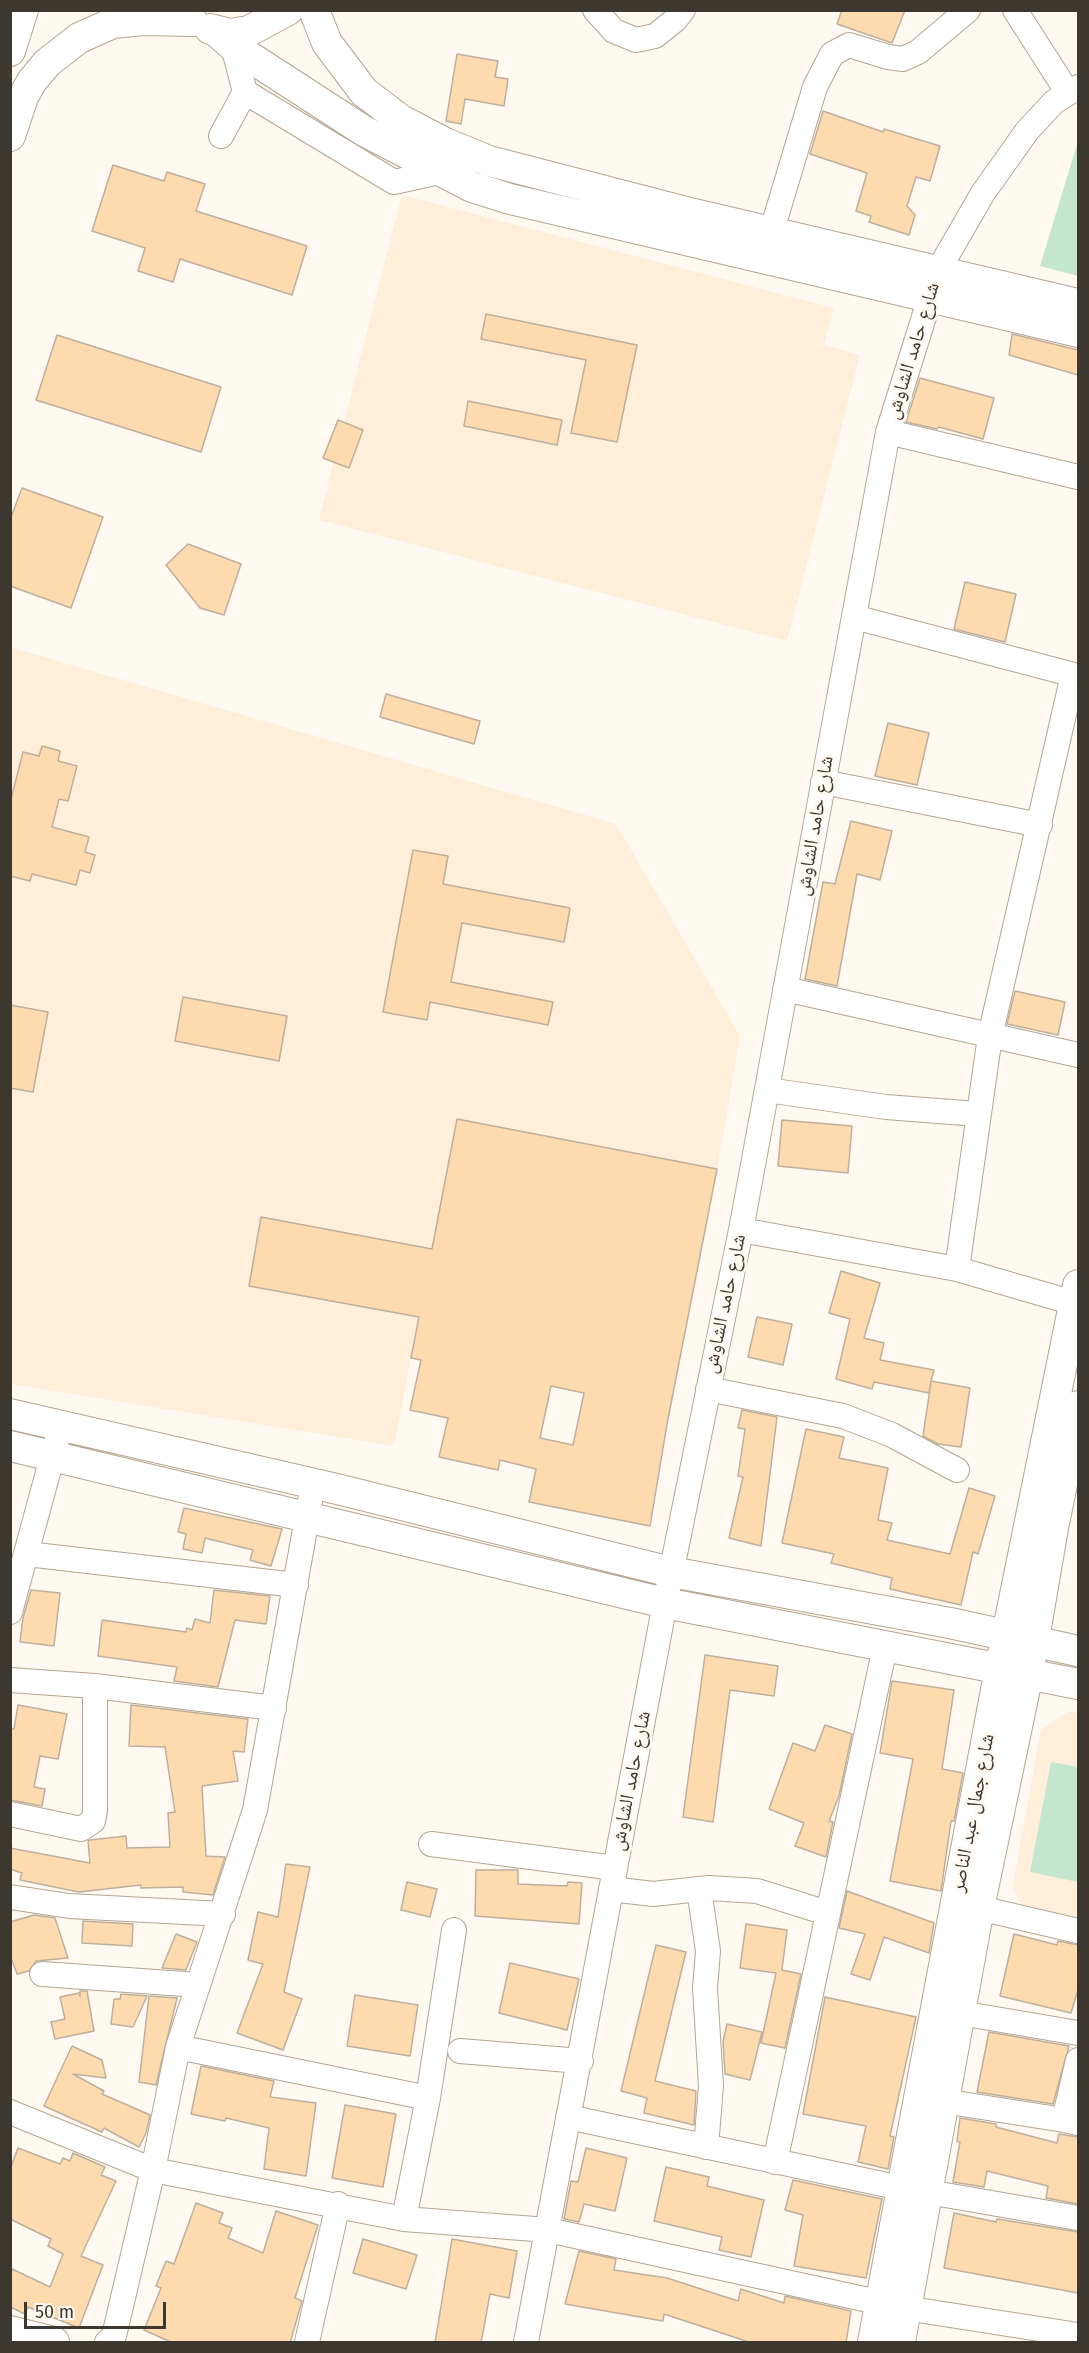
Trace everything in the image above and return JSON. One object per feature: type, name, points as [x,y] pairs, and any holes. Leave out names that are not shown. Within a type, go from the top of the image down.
[{"type":"main road","points":[[10,51],[23,10]]},
{"type":"main road","points":[[10,136],[23,98],[32,81],[47,63],[79,39],[113,22],[143,20],[230,34],[249,31],[268,23],[288,10]]},
{"type":"main road","points":[[314,10],[327,43],[364,92],[382,108],[445,143],[489,161],[526,172],[1078,304]]},
{"type":"main road","points":[[204,28],[364,131],[439,172],[510,200],[1078,332]]},
{"type":"main road","name":"شارع جمال عبد الناصر","points":[[1021,1638],[1076,1294]]},
{"type":"main road","name":"شارع جمال عبد الناصر","points":[[873,2343],[893,2306],[1014,1671],[1078,1406]]},
{"type":"main road","points":[[10,1414],[313,1484],[671,1572],[1021,1638],[1078,1651]]},
{"type":"main road","points":[[10,1446],[665,1603],[1078,1684]]},
{"type":"main road","name":"شارع جمال عبد الناصر","points":[[914,2190],[943,2101],[960,2013],[979,1908],[1014,1671]]},
{"type":"main road","name":"شارع جمال عبد الناصر","points":[[893,2306],[900,2343]]},
{"type":"main road","points":[[10,2331],[54,2343]]},
{"type":"street","points":[[595,10],[614,31],[636,40],[655,36],[675,20],[683,10]]},
{"type":"street","points":[[772,230],[815,87],[832,54],[849,45],[888,57],[903,59],[918,52],[968,10]]},
{"type":"street","points":[[1015,10],[1073,90]]},
{"type":"street","points":[[204,28],[245,92],[394,182],[439,172]]},
{"type":"street","name":"شارع حامد الشاوش","points":[[526,2343],[568,2117],[581,2061],[665,1603],[741,1230],[888,432],[928,297],[939,269],[983,193],[1014,148],[1038,118],[1073,90]]},
{"type":"street","points":[[221,136],[245,92]]},
{"type":"street","points":[[888,432],[1078,477]]},
{"type":"street","points":[[854,617],[1076,676],[990,1036],[957,1269]]},
{"type":"street","points":[[823,782],[1040,825]]},
{"type":"street","points":[[785,989],[1078,1055]]},
{"type":"street","points":[[767,1090],[886,1107],[978,1114]]},
{"type":"street","points":[[741,1230],[957,1269],[1076,1294]]},
{"type":"street","points":[[708,1389],[843,1416],[892,1435],[957,1470]]},
{"type":"street","points":[[12,1604],[61,1425]]},
{"type":"street","points":[[113,2340],[153,2170],[178,2047],[255,1810],[313,1484]]},
{"type":"street","points":[[27,1554],[296,1586]]},
{"type":"street","points":[[775,2162],[885,1647]]},
{"type":"street","points":[[10,1680],[95,1686],[274,1708]]},
{"type":"street","points":[[10,1814],[81,1828],[93,1821],[95,1811],[95,1686]]},
{"type":"street","points":[[431,1844],[613,1878],[652,1894],[699,1889],[757,1891],[827,1913]]},
{"type":"street","points":[[699,1889],[708,1951],[705,1988],[711,2086],[706,2147]]},
{"type":"street","points":[[10,1897],[69,1906],[223,1914]]},
{"type":"street","points":[[979,1908],[1078,1931]]},
{"type":"street","points":[[404,2219],[428,2098],[454,1930]]},
{"type":"street","points":[[42,1974],[198,1985]]},
{"type":"street","points":[[960,2013],[1078,2033]]},
{"type":"street","points":[[178,2047],[428,2098]]},
{"type":"street","points":[[460,2051],[581,2061]]},
{"type":"street","points":[[943,2101],[1071,2121],[1078,2060]]},
{"type":"street","points":[[568,2117],[914,2190],[1078,2217]]},
{"type":"street","points":[[13,2120],[153,2170],[404,2219],[548,2230],[893,2306],[1078,2335]]},
{"type":"street","points":[[308,2343],[338,2205]]},
{"type":"shaded area","points":[[402,195],[834,308],[824,345],[860,355],[787,641],[319,520]]},
{"type":"shaded area","points":[[10,647],[616,824],[740,1036],[717,1169],[457,1119],[394,1446],[11,1384]]},
{"type":"shaded area","points":[[1069,1711],[1078,1713],[1078,1918],[1026,1909],[1012,1890],[1041,1730]]},
{"type":"green space","points":[[1078,141],[1078,276],[1040,266]]},
{"type":"green space","points":[[1051,1762],[1078,1767],[1078,1882],[1030,1872]]},
{"type":"building","points":[[842,10],[905,10],[892,43],[837,24]]},
{"type":"building","points":[[457,54],[498,61],[495,77],[508,79],[504,106],[465,99],[461,124],[446,121]]},
{"type":"building","points":[[823,111],[883,132],[884,129],[940,146],[930,181],[916,177],[907,206],[915,215],[909,235],[869,222],[871,216],[856,211],[867,173],[810,154]]},
{"type":"building","points":[[113,165],[164,181],[167,172],[205,184],[196,211],[307,246],[292,295],[180,259],[173,282],[138,271],[145,248],[92,231]]},
{"type":"building","points":[[486,314],[637,345],[617,442],[571,433],[586,360],[481,339]]},
{"type":"building","points":[[1012,334],[1078,350],[1078,375],[1009,355]]},
{"type":"building","points":[[57,335],[221,387],[201,452],[36,400]]},
{"type":"building","points":[[920,378],[994,398],[983,439],[939,427],[937,429],[906,422]]},
{"type":"building","points":[[468,401],[562,420],[557,445],[464,426]]},
{"type":"building","points":[[338,420],[363,430],[349,468],[323,458]]},
{"type":"building","points":[[22,488],[103,517],[71,608],[10,586],[10,520]]},
{"type":"building","points":[[188,544],[241,564],[224,615],[200,608],[166,565]]},
{"type":"building","points":[[965,582],[1016,594],[1005,642],[954,629]]},
{"type":"building","points":[[386,694],[480,721],[474,744],[380,717]]},
{"type":"building","points":[[888,723],[929,733],[917,785],[875,776]]},
{"type":"building","points":[[42,746],[60,751],[58,761],[77,766],[68,801],[59,799],[52,827],[89,837],[85,852],[95,855],[90,873],[80,870],[76,885],[32,874],[30,881],[10,876],[10,803],[23,752],[39,756]]},
{"type":"building","points":[[851,821],[892,831],[880,880],[857,874],[837,986],[805,979],[823,882],[835,884]]},
{"type":"building","points":[[413,850],[448,856],[443,884],[570,908],[564,942],[462,923],[451,982],[553,1002],[548,1025],[430,1002],[427,1020],[383,1012]]},
{"type":"building","points":[[1015,991],[1065,1002],[1058,1035],[1007,1024]]},
{"type":"building","points":[[183,997],[287,1016],[279,1061],[175,1041]]},
{"type":"building","points":[[10,1005],[48,1012],[33,1092],[10,1088]]},
{"type":"building","points":[[457,1119],[717,1169],[667,1424],[650,1526],[529,1502],[536,1469],[500,1460],[498,1470],[439,1457],[448,1418],[410,1410],[421,1360],[411,1358],[419,1317],[249,1286],[261,1217],[432,1249]],"holes":[[[551,1386],[584,1393],[573,1445],[540,1438]]]},
{"type":"building","points":[[782,1120],[852,1126],[848,1173],[778,1166]]},
{"type":"building","points":[[841,1271],[880,1283],[864,1338],[884,1343],[880,1360],[934,1370],[931,1381],[970,1388],[961,1447],[938,1444],[923,1436],[931,1382],[929,1393],[874,1382],[872,1389],[836,1379],[850,1319],[829,1313]]},
{"type":"building","points":[[757,1317],[792,1324],[783,1365],[748,1357]]},
{"type":"building","points":[[742,1410],[777,1417],[761,1546],[729,1538],[743,1477],[738,1476],[745,1429],[738,1428]]},
{"type":"building","points":[[806,1429],[844,1437],[839,1458],[888,1468],[878,1520],[892,1523],[887,1540],[950,1554],[969,1488],[995,1496],[978,1554],[973,1552],[961,1605],[890,1589],[892,1578],[831,1563],[834,1554],[782,1543]]},
{"type":"building","points":[[184,1508],[282,1529],[271,1566],[250,1560],[253,1550],[205,1538],[202,1553],[183,1549],[186,1534],[178,1532]]},
{"type":"building","points":[[31,1590],[60,1593],[54,1646],[20,1642],[23,1618]]},
{"type":"building","points":[[214,1590],[270,1596],[266,1624],[235,1620],[218,1687],[174,1681],[177,1667],[98,1656],[102,1620],[186,1632],[187,1628],[192,1630],[195,1619],[210,1623]]},
{"type":"building","points":[[705,1655],[778,1666],[774,1696],[730,1690],[713,1822],[683,1817]]},
{"type":"building","points":[[892,1681],[954,1690],[942,1769],[963,1773],[954,1821],[951,1821],[941,1891],[890,1881],[913,1759],[880,1753]]},
{"type":"building","points":[[18,1705],[67,1714],[58,1759],[40,1756],[34,1787],[45,1789],[42,1806],[10,1800],[10,1728],[14,1729]]},
{"type":"building","points":[[131,1705],[248,1719],[244,1752],[233,1751],[238,1781],[202,1786],[206,1856],[225,1857],[213,1895],[183,1892],[183,1887],[141,1888],[141,1885],[79,1892],[20,1880],[22,1873],[10,1869],[10,1848],[90,1863],[88,1841],[90,1840],[126,1836],[127,1848],[170,1847],[168,1813],[175,1812],[165,1747],[129,1746]]},
{"type":"building","points":[[825,1725],[852,1734],[839,1796],[829,1821],[833,1822],[826,1857],[795,1846],[804,1823],[769,1809],[793,1743],[815,1751]]},
{"type":"building","points":[[286,1864],[310,1867],[284,1992],[302,1999],[283,2050],[237,2033],[263,1964],[248,1960],[258,1912],[278,1917]]},
{"type":"building","points":[[476,1870],[518,1870],[518,1884],[567,1886],[568,1882],[582,1883],[579,1924],[475,1916]]},
{"type":"building","points":[[407,1882],[437,1889],[430,1917],[401,1910]]},
{"type":"building","points":[[847,1891],[934,1923],[929,1953],[884,1937],[870,1980],[851,1974],[865,1934],[839,1928]]},
{"type":"building","points":[[34,1915],[55,1918],[68,1958],[36,1961],[29,1971],[17,1974],[10,1955],[10,1922]]},
{"type":"building","points":[[83,1921],[133,1924],[132,1946],[82,1943]]},
{"type":"building","points":[[746,1924],[787,1930],[782,1970],[801,1974],[785,2048],[761,2043],[776,1973],[740,1968]]},
{"type":"building","points":[[176,1934],[197,1942],[186,1970],[162,1968]]},
{"type":"building","points":[[1014,1934],[1057,1945],[1058,1941],[1078,1945],[1078,1990],[1071,2013],[1000,1996]]},
{"type":"building","points":[[656,1945],[686,1952],[655,2081],[696,2091],[694,2125],[644,2113],[647,2098],[621,2091]]},
{"type":"building","points":[[510,1963],[579,1979],[567,2030],[499,2013]]},
{"type":"building","points":[[80,1991],[87,1991],[94,2031],[55,2039],[51,2022],[65,2019],[60,1997],[79,1993],[80,1996]]},
{"type":"building","points":[[121,1994],[147,1996],[133,2027],[111,2024],[114,1999],[120,1999]]},
{"type":"building","points":[[355,1995],[418,2005],[410,2056],[347,2046]]},
{"type":"building","points":[[149,1996],[177,1998],[156,2085],[139,2082]]},
{"type":"building","points":[[825,1997],[916,2017],[890,2136],[894,2137],[888,2169],[858,2162],[866,2126],[803,2114]]},
{"type":"building","points":[[727,2024],[762,2032],[750,2080],[725,2074],[723,2042]]},
{"type":"building","points":[[989,2032],[1069,2046],[1053,2104],[977,2092]]},
{"type":"building","points":[[72,2046],[102,2060],[106,2078],[73,2074],[104,2091],[102,2094],[150,2115],[146,2133],[139,2147],[104,2128],[102,2132],[44,2106]]},
{"type":"building","points":[[201,2066],[274,2081],[270,2097],[316,2103],[306,2176],[264,2169],[269,2128],[226,2118],[225,2121],[191,2114]]},
{"type":"building","points":[[345,2105],[396,2114],[383,2187],[332,2178]]},
{"type":"building","points":[[960,2118],[996,2124],[996,2127],[1057,2143],[1059,2134],[1078,2137],[1078,2204],[1046,2198],[1048,2186],[987,2171],[984,2187],[953,2182],[960,2142],[957,2141]]},
{"type":"building","points":[[18,2148],[60,2164],[63,2158],[70,2161],[73,2153],[105,2167],[101,2175],[116,2181],[81,2256],[103,2265],[79,2328],[28,2307],[25,2314],[10,2307],[10,2268],[50,2287],[63,2254],[48,2246],[51,2239],[10,2219],[10,2169]]},
{"type":"building","points":[[586,2148],[627,2158],[615,2211],[584,2204],[579,2222],[564,2219],[571,2181],[578,2182]]},
{"type":"building","points":[[666,2167],[709,2177],[707,2186],[764,2200],[751,2257],[719,2250],[722,2237],[654,2221]]},
{"type":"building","points":[[793,2180],[882,2199],[866,2278],[794,2266],[803,2215],[785,2210]]},
{"type":"building","points":[[196,2203],[223,2213],[219,2223],[232,2228],[228,2238],[263,2253],[276,2211],[318,2225],[295,2298],[302,2301],[290,2343],[173,2343],[144,2330],[161,2288],[156,2286],[166,2261],[174,2264]]},
{"type":"building","points":[[954,2213],[996,2222],[997,2219],[1078,2232],[1078,2293],[944,2268]]},
{"type":"building","points":[[363,2239],[417,2255],[406,2289],[353,2273]]},
{"type":"building","points":[[452,2239],[517,2251],[509,2298],[490,2294],[481,2343],[435,2343]]},
{"type":"building","points":[[579,2251],[616,2259],[614,2270],[667,2278],[738,2301],[741,2289],[784,2303],[785,2296],[851,2311],[846,2343],[752,2343],[664,2314],[663,2321],[565,2304]]}]
